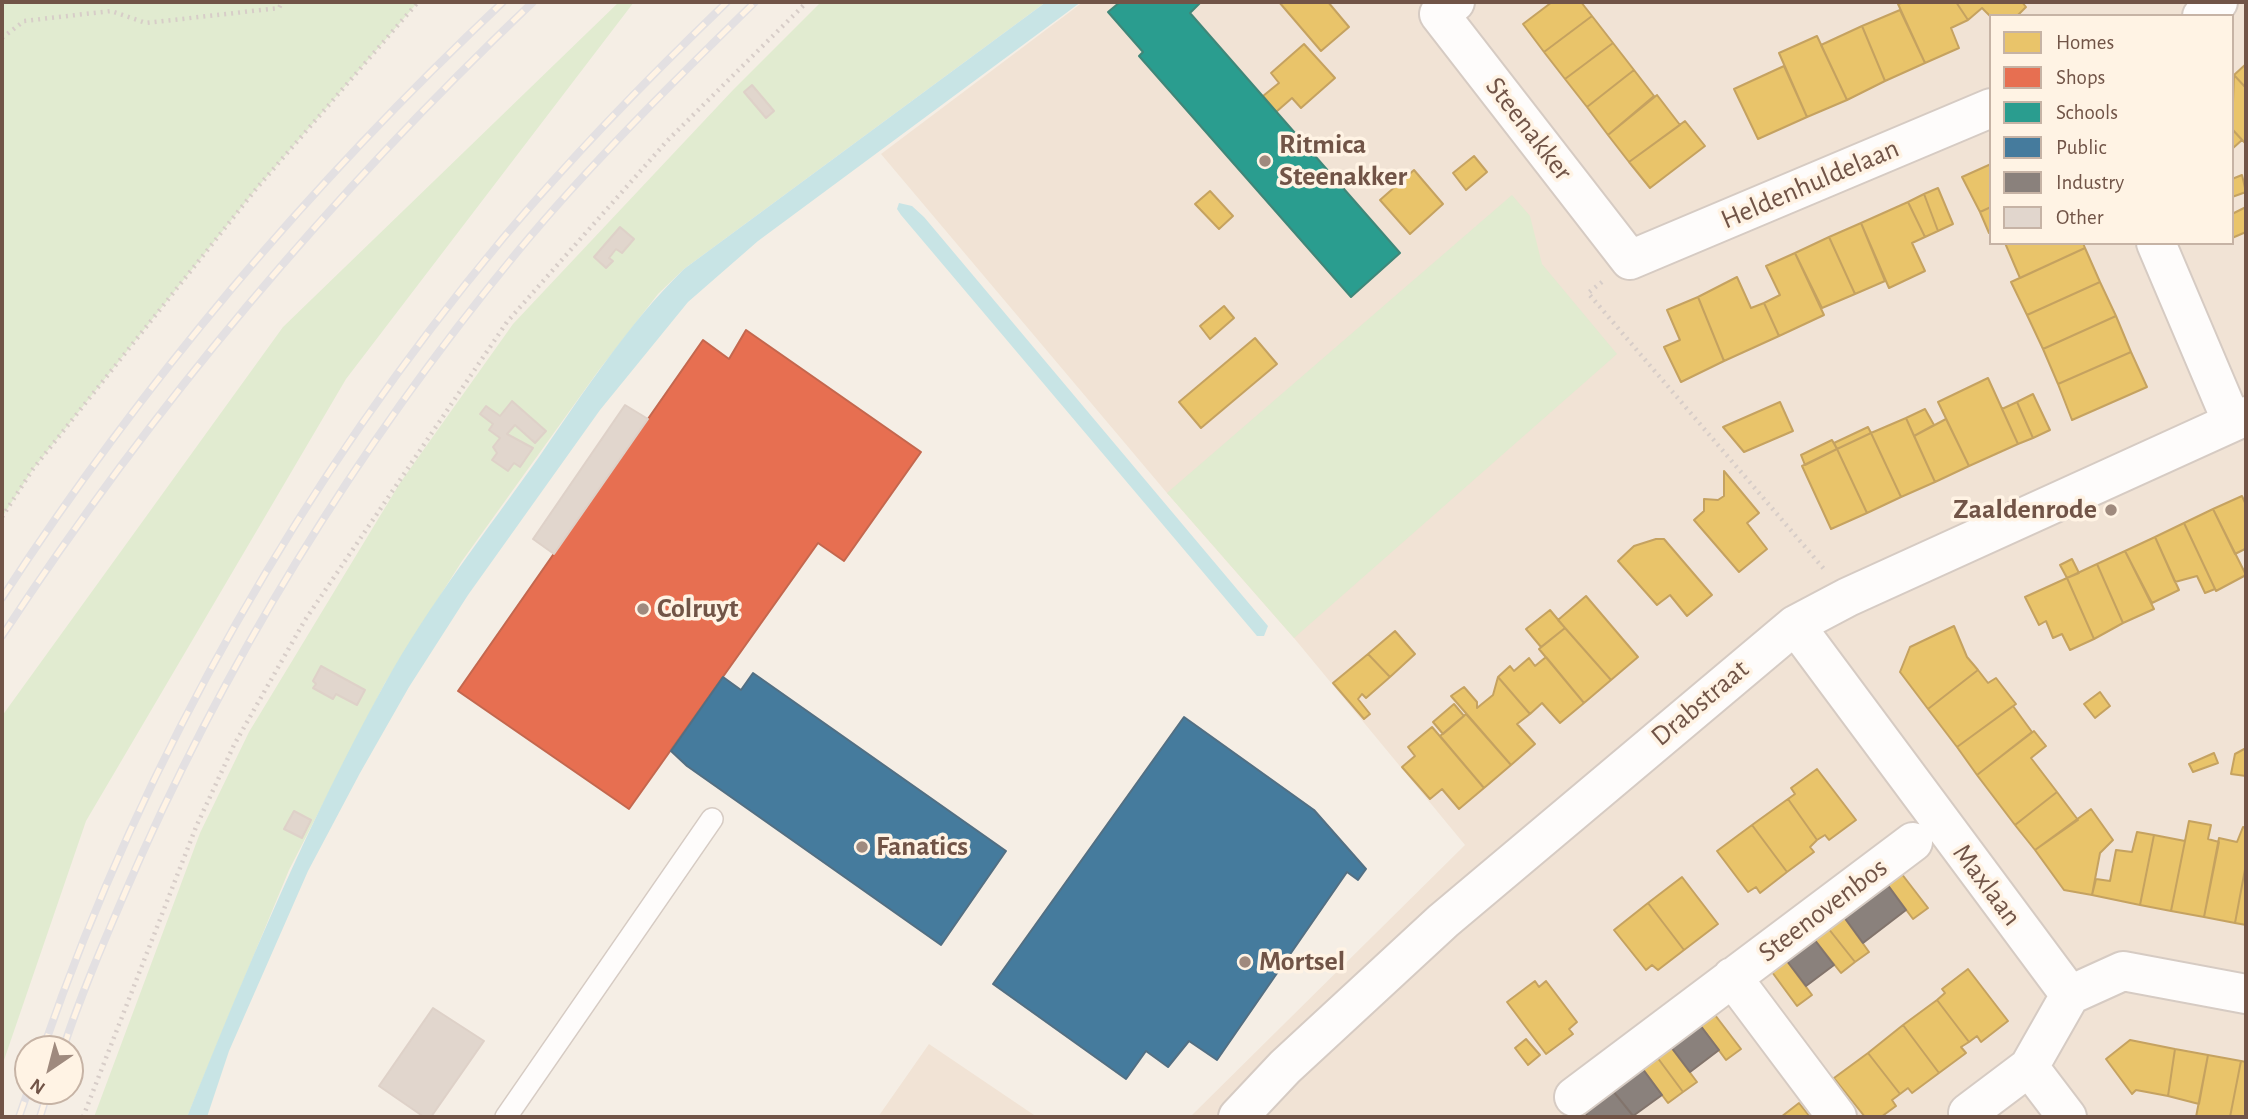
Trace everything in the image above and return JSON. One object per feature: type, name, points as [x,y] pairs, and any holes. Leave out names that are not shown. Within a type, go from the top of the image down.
[{"type":"street","name":"Steenakker","points":[[1455,2],[1439,14],[1630,260]]},
{"type":"street","points":[[2204,14],[2218,2]]},
{"type":"street","name":"Heldenhuldelaan","points":[[1630,260],[1989,109]]},
{"type":"street","points":[[2157,245],[2239,419]]},
{"type":"street","name":"Drabstraat","points":[[1238,1117],[1285,1066],[1443,921],[1795,625],[1848,597],[2239,419]]},
{"type":"street","name":"Maxlaan","points":[[1795,625],[2070,995]]},
{"type":"street","name":"Steenovenbos","points":[[1574,1097],[1913,842]]},
{"type":"street","points":[[1967,1116],[2029,1067],[2070,995],[2123,971],[2246,994]]},
{"type":"street","name":"Steenovenbos","points":[[1732,977],[1837,1117]]},
{"type":"street","points":[[2029,1067],[2067,1117]]},
{"type":"lane","points":[[506,1117],[712,819]]},
{"type":"path","points":[[2,38],[24,21],[111,11],[146,23],[279,8],[282,2]]},
{"type":"path","points":[[2,517],[33,469],[256,190],[418,2]]},
{"type":"path","points":[[83,1117],[172,884],[228,756],[313,608],[507,322],[667,141],[807,2]]},
{"type":"path","points":[[1630,260],[1588,293],[1848,597]]},
{"type":"shaded area","points":[[1083,2],[2246,2],[2246,1117],[1190,1117],[1465,845],[1294,638],[1167,493],[881,154]]},
{"type":"shaded area","points":[[929,1044],[1037,1117],[878,1117]]},
{"type":"green space","points":[[2,2],[418,2],[256,189],[33,469],[2,517]]},
{"type":"green space","points":[[619,2],[634,2],[346,379],[86,821],[2,1066],[2,716],[283,327]]},
{"type":"green space","points":[[821,2],[1046,2],[684,269],[658,294],[599,370],[462,561],[385,683],[289,870],[187,1117],[94,1117],[200,833],[249,732],[400,483],[513,324],[733,90]]},
{"type":"green space","points":[[1512,195],[1530,216],[1542,264],[1617,354],[1294,638],[1167,493]]},
{"type":"water","points":[[1046,2],[1081,2],[758,241],[688,302],[600,410],[468,595],[409,687],[308,871],[229,1051],[207,1117],[187,1117],[303,844],[384,685],[439,597],[625,336],[684,269]]},
{"type":"water","points":[[899,203],[912,206],[924,217],[1268,626],[1264,636],[1257,636],[901,215],[897,209]]},
{"type":"building: Homes","points":[[1279,2],[1328,2],[1349,27],[1321,51]]},
{"type":"building: Homes","points":[[1552,2],[1581,2],[1592,16],[1544,52],[1523,24]]},
{"type":"building: Homes","points":[[1956,2],[1968,20],[1951,28],[1959,48],[1925,63],[1898,4]]},
{"type":"building: Homes","points":[[1956,2],[2022,2],[2026,7],[2019,14],[1989,15],[1982,8],[1968,20]]},
{"type":"building: Homes","points":[[1900,10],[1925,63],[1885,81],[1862,26]]},
{"type":"building: Homes","points":[[1592,16],[1613,43],[1565,79],[1544,52]]},
{"type":"building: Homes","points":[[1862,26],[1885,81],[1847,100],[1821,45]]},
{"type":"building: Homes","points":[[1817,36],[1847,100],[1807,117],[1779,53]]},
{"type":"building: Homes","points":[[1613,43],[1634,70],[1587,107],[1565,79]]},
{"type":"building: Homes","points":[[1304,44],[1335,78],[1301,108],[1292,98],[1276,112],[1263,96],[1279,83],[1271,73]]},
{"type":"building: Homes","points":[[2246,64],[2246,88],[2234,75]]},
{"type":"building: Homes","points":[[1784,66],[1807,117],[1758,139],[1734,89]]},
{"type":"building: Homes","points":[[1634,70],[1654,96],[1608,135],[1587,107]]},
{"type":"building: Homes","points":[[2234,75],[2246,88],[2245,143],[2234,131]]},
{"type":"building: Homes","points":[[1657,95],[1680,125],[1629,162],[1608,135]]},
{"type":"building: Homes","points":[[1685,121],[1705,146],[1650,188],[1629,162]]},
{"type":"building: Homes","points":[[2234,131],[2242,140],[2234,147]]},
{"type":"building: Homes","points":[[1474,156],[1487,172],[1466,190],[1453,173]]},
{"type":"building: Homes","points":[[1989,165],[1989,208],[1980,212],[1962,177]]},
{"type":"building: Homes","points":[[1414,170],[1443,204],[1410,234],[1380,200]]},
{"type":"building: Homes","points":[[2242,175],[2246,192],[2234,196],[2234,178]]},
{"type":"building: Homes","points":[[1938,188],[1953,224],[1938,231],[1924,194]]},
{"type":"building: Homes","points":[[1210,191],[1233,216],[1219,229],[1195,204]]},
{"type":"building: Homes","points":[[1924,194],[1938,231],[1925,237],[1908,202]]},
{"type":"building: Homes","points":[[1908,202],[1925,237],[1912,243],[1925,271],[1889,288],[1861,223]]},
{"type":"building: Homes","points":[[2246,207],[2246,232],[2234,237],[2234,213]]},
{"type":"building: Homes","points":[[1989,208],[1989,233],[1980,212]]},
{"type":"building: Homes","points":[[1861,223],[1885,281],[1855,294],[1829,237]]},
{"type":"building: Homes","points":[[1829,237],[1855,294],[1822,308],[1795,253]]},
{"type":"building: Homes","points":[[2006,245],[2084,245],[2085,248],[2020,278]]},
{"type":"building: Homes","points":[[2085,248],[2100,282],[2027,315],[2011,282]]},
{"type":"building: Homes","points":[[1795,253],[1824,315],[1779,336],[1764,303],[1780,295],[1766,266]]},
{"type":"building: Homes","points":[[1737,277],[1751,308],[1764,303],[1779,336],[1724,361],[1698,297]]},
{"type":"building: Homes","points":[[2100,282],[2116,316],[2043,349],[2027,315]]},
{"type":"building: Homes","points":[[1698,297],[1724,361],[1681,382],[1664,347],[1680,340],[1667,310]]},
{"type":"building: Homes","points":[[1224,306],[1234,318],[1210,339],[1200,326]]},
{"type":"building: Homes","points":[[2116,316],[2131,352],[2058,384],[2043,349]]},
{"type":"building: Homes","points":[[1255,338],[1277,364],[1201,428],[1179,402]]},
{"type":"building: Homes","points":[[2131,352],[2147,387],[2072,420],[2058,384]]},
{"type":"building: Homes","points":[[1988,378],[2018,444],[1969,466],[1938,402]]},
{"type":"building: Homes","points":[[2033,394],[2050,430],[2033,438],[2017,402]]},
{"type":"building: Homes","points":[[1780,402],[1793,431],[1744,452],[1723,427]]},
{"type":"building: Homes","points":[[2017,402],[2033,438],[2018,444],[2002,409]]},
{"type":"building: Homes","points":[[1925,409],[1934,425],[1914,436],[1906,418]]},
{"type":"building: Homes","points":[[1906,418],[1935,482],[1901,497],[1871,433]]},
{"type":"building: Homes","points":[[1946,419],[1969,466],[1935,482],[1914,436]]},
{"type":"building: Homes","points":[[1868,427],[1871,433],[1837,449],[1834,443]]},
{"type":"building: Homes","points":[[1871,433],[1901,497],[1867,513],[1837,449]]},
{"type":"building: Homes","points":[[1832,440],[1837,449],[1805,465],[1801,455]]},
{"type":"building: Homes","points":[[1837,449],[1867,513],[1831,529],[1802,466]]},
{"type":"building: Homes","points":[[1724,471],[1759,513],[1747,523],[1767,549],[1739,572],[1694,520],[1704,511],[1704,499],[1718,500],[1724,496]]},
{"type":"building: Homes","points":[[2242,496],[2246,505],[2246,553],[2245,549],[2235,554],[2213,509]]},
{"type":"building: Homes","points":[[2213,509],[2246,575],[2216,591],[2184,523]]},
{"type":"building: Homes","points":[[2184,523],[2215,589],[2205,593],[2197,576],[2175,582],[2155,537]]},
{"type":"building: Homes","points":[[2155,537],[2179,590],[2152,603],[2125,551]]},
{"type":"building: Homes","points":[[1664,539],[1712,595],[1687,616],[1670,595],[1657,605],[1618,561],[1634,546]]},
{"type":"building: Homes","points":[[2125,551],[2154,609],[2123,623],[2097,564]]},
{"type":"building: Homes","points":[[2072,559],[2079,573],[2067,578],[2060,565]]},
{"type":"building: Homes","points":[[2097,564],[2123,623],[2094,639],[2067,578]]},
{"type":"building: Homes","points":[[2067,578],[2094,639],[2070,650],[2062,634],[2053,638],[2046,621],[2039,625],[2025,597]]},
{"type":"building: Homes","points":[[1586,596],[1638,657],[1611,680],[1558,620]]},
{"type":"building: Homes","points":[[1550,610],[1565,628],[1541,647],[1526,629]]},
{"type":"building: Homes","points":[[1954,626],[1967,657],[1978,670],[1928,709],[1900,672],[1910,647]]},
{"type":"building: Homes","points":[[1565,628],[1611,680],[1584,703],[1539,649]]},
{"type":"building: Homes","points":[[1395,631],[1415,654],[1390,677],[1368,654]]},
{"type":"building: Homes","points":[[1368,654],[1390,677],[1366,698],[1362,694],[1358,699],[1370,714],[1364,719],[1333,683]]},
{"type":"building: Homes","points":[[1546,657],[1584,703],[1560,723],[1542,703],[1530,714],[1498,677],[1510,666],[1514,671],[1529,658],[1535,666]]},
{"type":"building: Homes","points":[[1978,670],[1988,683],[1996,678],[2016,704],[1957,747],[1928,709]]},
{"type":"building: Homes","points":[[1498,677],[1530,714],[1517,724],[1535,744],[1511,765],[1451,696],[1464,687],[1477,702],[1477,708],[1493,695]]},
{"type":"building: Homes","points":[[2100,692],[2110,706],[2095,718],[2084,704]]},
{"type":"building: Homes","points":[[1454,704],[1464,716],[1443,734],[1433,722]]},
{"type":"building: Homes","points":[[2013,706],[2032,732],[1977,775],[1957,747]]},
{"type":"building: Homes","points":[[1466,714],[1511,765],[1484,788],[1440,736]]},
{"type":"building: Homes","points":[[1432,727],[1484,788],[1459,809],[1442,789],[1430,799],[1402,767],[1415,756],[1408,747]]},
{"type":"building: Homes","points":[[2034,731],[2046,746],[2031,758],[2057,792],[2015,825],[1977,775]]},
{"type":"building: Homes","points":[[2246,748],[2246,776],[2231,774],[2235,754]]},
{"type":"building: Homes","points":[[2214,753],[2218,763],[2193,772],[2189,764]]},
{"type":"building: Homes","points":[[1817,769],[1856,820],[1829,840],[1825,835],[1817,840],[1788,799],[1795,794],[1791,788]]},
{"type":"building: Homes","points":[[2057,792],[2078,820],[2035,850],[2015,825]]},
{"type":"building: Homes","points":[[1788,799],[1817,840],[1810,847],[1814,852],[1787,872],[1752,825]]},
{"type":"building: Homes","points":[[2091,809],[2113,840],[2100,853],[2092,895],[2064,890],[2035,850]]},
{"type":"building: Homes","points":[[2189,821],[2211,825],[2208,839],[2219,842],[2204,917],[2171,911]]},
{"type":"building: Homes","points":[[1752,825],[1787,872],[1760,893],[1756,887],[1748,892],[1717,851]]},
{"type":"building: Homes","points":[[2243,827],[2246,828],[2246,864],[2235,923],[2204,917],[2219,838],[2237,842]]},
{"type":"building: Homes","points":[[2137,832],[2154,835],[2140,905],[2092,895],[2096,879],[2110,881],[2116,850],[2132,852]]},
{"type":"building: Homes","points":[[2154,835],[2185,841],[2171,911],[2140,905]]},
{"type":"building: Homes","points":[[2246,864],[2246,925],[2235,923]]},
{"type":"building: Homes","points":[[1901,873],[1928,908],[1913,919],[1887,884]]},
{"type":"building: Homes","points":[[1682,877],[1718,924],[1684,950],[1648,903]]},
{"type":"building: Homes","points":[[1648,903],[1684,950],[1658,970],[1652,965],[1646,970],[1614,930]]},
{"type":"building: Homes","points":[[1844,917],[1869,952],[1855,962],[1828,928]]},
{"type":"building: Homes","points":[[1828,928],[1855,962],[1841,973],[1814,939]]},
{"type":"building: Homes","points":[[1787,961],[1812,995],[1797,1006],[1772,972]]},
{"type":"building: Homes","points":[[1968,969],[2008,1021],[1981,1042],[1977,1036],[1969,1042],[1937,1000],[1945,993],[1942,989]]},
{"type":"building: Homes","points":[[1535,981],[1539,987],[1546,981],[1577,1022],[1569,1029],[1573,1034],[1546,1054],[1507,1002]]},
{"type":"building: Homes","points":[[1937,1000],[1969,1042],[1961,1047],[1966,1053],[1939,1073],[1903,1025]]},
{"type":"building: Homes","points":[[1715,1015],[1741,1049],[1726,1060],[1700,1025]]},
{"type":"building: Homes","points":[[1903,1025],[1939,1073],[1912,1093],[1908,1088],[1900,1094],[1868,1053]]},
{"type":"building: Homes","points":[[1526,1039],[1540,1055],[1528,1065],[1515,1048]]},
{"type":"building: Homes","points":[[2130,1040],[2175,1049],[2168,1096],[2136,1090],[2132,1094],[2106,1059]]},
{"type":"building: Homes","points":[[1671,1047],[1697,1082],[1683,1092],[1657,1057]]},
{"type":"building: Homes","points":[[2175,1049],[2208,1055],[2199,1104],[2168,1096]]},
{"type":"building: Homes","points":[[1868,1053],[1900,1094],[1892,1100],[1896,1106],[1881,1117],[1865,1117],[1834,1078]]},
{"type":"building: Homes","points":[[2208,1055],[2241,1061],[2230,1117],[2196,1117]]},
{"type":"building: Homes","points":[[1657,1057],[1683,1092],[1668,1103],[1642,1068]]},
{"type":"building: Homes","points":[[2241,1061],[2246,1062],[2246,1117],[2230,1117]]},
{"type":"building: Homes","points":[[1799,1103],[1810,1117],[1781,1117]]},
{"type":"building: Shops","name":"Colruyt","points":[[746,330],[921,452],[844,561],[818,543],[629,809],[458,691],[703,340],[729,359]]},
{"type":"building: Schools","points":[[1120,2],[1201,2],[1190,13],[1400,253],[1351,297],[1139,56],[1143,52],[1108,12]]},
{"type":"building: Public","points":[[753,673],[1006,851],[941,945],[687,766],[671,751],[723,677],[741,690]]},
{"type":"building: Public","points":[[1184,717],[1314,810],[1366,869],[1358,880],[1347,872],[1217,1060],[1189,1041],[1168,1067],[1146,1051],[1126,1079],[993,984]]},
{"type":"building: Industry","points":[[1887,884],[1906,910],[1863,943],[1844,917]]},
{"type":"building: Industry","points":[[1814,939],[1834,965],[1806,986],[1787,961]]},
{"type":"building: Industry","points":[[1700,1025],[1719,1050],[1690,1072],[1671,1047]]},
{"type":"building: Industry","points":[[1642,1068],[1662,1095],[1633,1116],[1613,1091]]},
{"type":"building: Industry","points":[[1613,1091],[1634,1117],[1588,1117],[1585,1112]]},
{"type":"building: Other","points":[[752,85],[774,111],[766,118],[744,92]]},
{"type":"building: Other","points":[[620,227],[634,239],[622,253],[616,249],[609,258],[613,261],[606,268],[594,257]]},
{"type":"building: Other","points":[[512,401],[546,431],[535,443],[515,425],[507,434],[533,448],[520,467],[514,463],[508,471],[492,460],[497,453],[493,447],[500,438],[489,430],[493,424],[480,414],[486,406],[500,416]]},
{"type":"building: Other","points":[[625,405],[648,419],[554,554],[533,539]]},
{"type":"building: Other","points":[[321,666],[365,690],[357,705],[336,694],[333,699],[313,688],[316,684],[313,681]]},
{"type":"building: Other","points":[[294,811],[311,820],[302,838],[284,829]]},
{"type":"building: Other","points":[[433,1008],[484,1041],[431,1117],[424,1117],[379,1086]]},
{"type":"railway","points":[[2,598],[114,438],[235,285],[365,140],[503,2]]},
{"type":"railway","points":[[2,636],[121,466],[249,304],[387,149],[533,2]]},
{"type":"railway","points":[[48,1035],[84,939],[130,831],[181,726],[237,622],[297,522],[362,424],[431,329],[504,237],[612,116],[727,2]]},
{"type":"railway","points":[[68,1035],[124,895],[205,724],[298,559],[349,479],[459,325],[546,218],[633,124],[755,2]]},
{"type":"railway","points":[[19,1117],[23,1105]]},
{"type":"railway","points":[[40,1117],[44,1105]]},
{"type":"place","name":"Ritmica Steenakker","points":[[1265,161]]},
{"type":"place","name":"Zaaldenrode","points":[[2111,510]]},
{"type":"place","name":"Colruyt","points":[[643,609]]},
{"type":"place","name":"Fanatics","points":[[862,847]]},
{"type":"place","name":"Mortsel","points":[[1245,962]]}]
